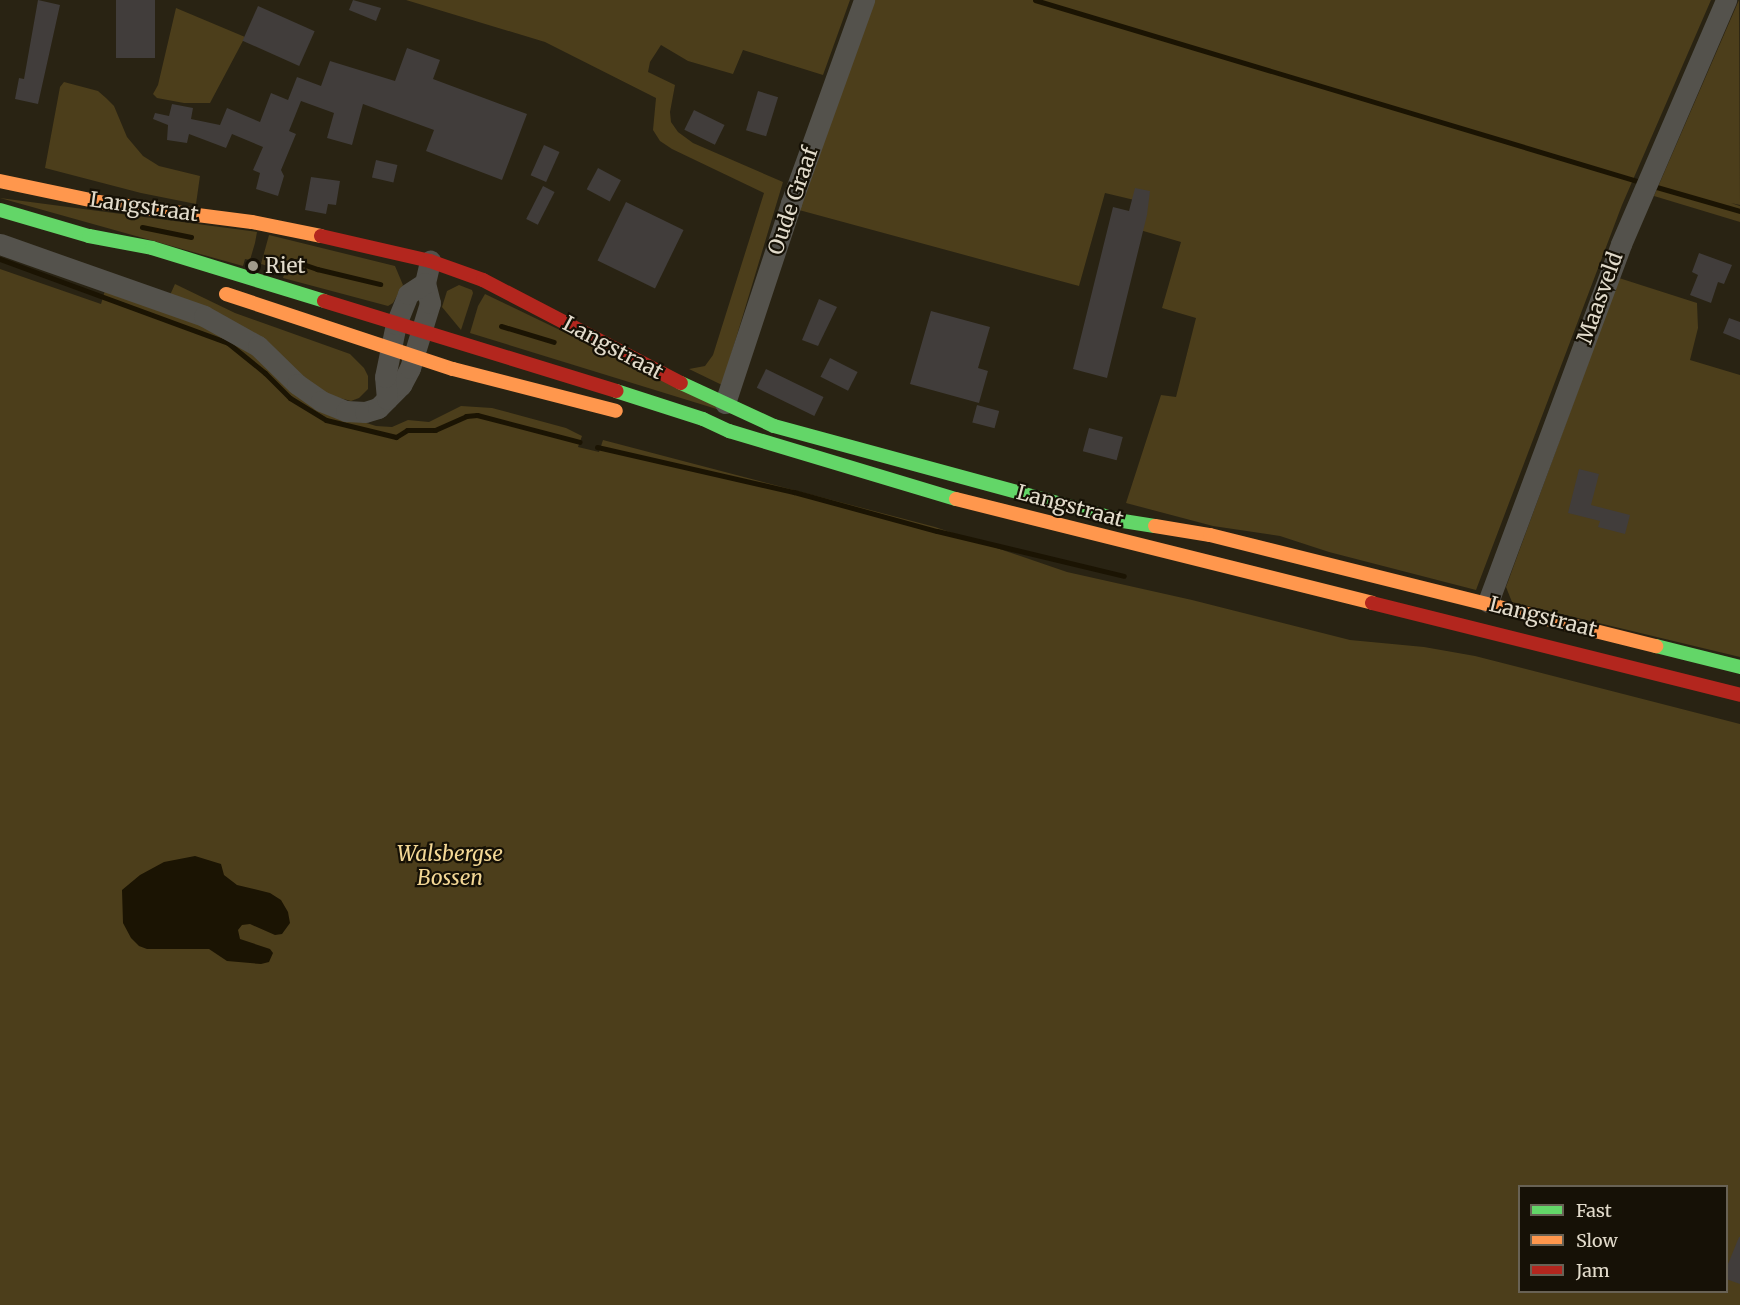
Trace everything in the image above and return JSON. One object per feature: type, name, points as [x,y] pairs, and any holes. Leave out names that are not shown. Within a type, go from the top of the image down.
[{"type":"main road","name":"Langstraat","points":[[0,180],[104,203],[252,222],[430,261],[483,280],[676,381],[774,426],[1123,521],[1210,535],[1488,602],[1740,667]]},
{"type":"main road","name":"Langstraat","points":[[0,210],[89,236],[152,248],[653,402],[703,418],[729,431],[952,498],[1740,695]]},
{"type":"main road","name":"Langstraat","points":[[89,236],[133,259]]},
{"type":"main road","points":[[209,288],[390,349],[506,384],[625,413]]},
{"type":"main road","name":"Langstraat","points":[[669,423],[703,431],[729,431]]},
{"type":"street","name":"Oude Graaf","points":[[725,403],[791,203],[864,0]]},
{"type":"street","name":"Maasveld","points":[[1488,602],[1621,244],[1726,0]]},
{"type":"street","points":[[0,243],[181,307],[232,330],[258,346],[297,384],[331,406],[365,412],[378,408],[401,385],[414,356],[430,303],[425,283],[430,261]]},
{"type":"street","points":[[387,399],[385,377],[396,324],[408,294],[425,283]]},
{"type":"green space","points":[[406,0],[850,0],[823,75],[743,50],[733,74],[688,61],[661,45],[650,62],[648,72],[675,85],[670,112],[671,122],[678,132],[693,143],[783,182],[722,385],[689,369],[705,366],[713,355],[764,193],[660,141],[653,130],[656,98],[545,42]]},
{"type":"green space","points":[[873,0],[1711,0],[1622,205],[1476,590],[1329,552],[1280,536],[1213,526],[1126,503],[1161,395],[1176,397],[1196,318],[1162,308],[1181,242],[1140,230],[1147,203],[1105,193],[1079,286],[799,210]]},
{"type":"green space","points":[[1739,0],[1740,205],[1731,203],[1740,206],[1740,222],[1654,196]]},
{"type":"green space","points":[[176,8],[245,37],[210,103],[184,103],[157,98],[153,94],[158,85]]},
{"type":"green space","points":[[64,82],[98,91],[106,98],[114,106],[127,137],[143,156],[159,166],[200,176],[196,204],[141,193],[45,168],[60,87]]},
{"type":"green space","points":[[0,198],[257,232],[250,260],[245,259],[243,266]]},
{"type":"green space","points":[[269,235],[395,266],[403,285],[393,303],[388,306],[283,278],[285,271],[261,264]]},
{"type":"green space","name":"Walsbergse Bossen","points":[[0,269],[101,304],[106,287],[225,334],[328,411],[376,426],[392,427],[408,420],[429,422],[461,406],[492,408],[566,428],[582,436],[578,447],[599,452],[603,440],[935,527],[1067,572],[1192,600],[1350,640],[1424,647],[1475,656],[1740,724],[1740,1305],[0,1305]]},
{"type":"green space","points":[[1619,278],[1697,303],[1698,328],[1690,360],[1740,375],[1740,657],[1512,602],[1506,587]]},
{"type":"green space","points":[[175,284],[235,313],[350,354],[364,368],[368,376],[368,389],[359,398],[351,401],[332,396],[170,295]]},
{"type":"green space","points":[[459,285],[472,290],[473,293],[461,330],[442,307],[447,291]]},
{"type":"green space","points":[[485,294],[736,415],[470,333],[478,306]]},
{"type":"shaded area","points":[[195,856],[221,864],[224,875],[237,885],[270,893],[281,900],[288,912],[290,923],[282,934],[275,935],[250,924],[242,925],[238,930],[240,939],[270,949],[273,953],[269,962],[261,964],[227,961],[209,949],[147,949],[139,946],[131,938],[123,923],[122,890],[140,875],[164,862]]},
{"type":"building","points":[[38,0],[60,5],[38,104],[15,99],[19,78],[24,79]]},
{"type":"building","points":[[116,0],[155,0],[155,58],[116,58]]},
{"type":"building","points":[[353,0],[381,8],[376,21],[349,10]]},
{"type":"building","points":[[258,6],[315,31],[299,66],[243,41]]},
{"type":"building","points":[[407,48],[440,60],[433,79],[527,114],[502,180],[426,151],[434,130],[363,104],[352,145],[327,138],[334,113],[301,101],[289,131],[296,134],[281,170],[284,176],[278,196],[256,189],[260,173],[253,170],[263,147],[232,134],[226,148],[189,134],[187,143],[167,140],[168,125],[153,119],[155,113],[169,116],[172,104],[193,108],[191,119],[220,125],[227,108],[260,122],[271,93],[288,100],[297,77],[321,86],[330,61],[395,81]]},
{"type":"building","points":[[758,91],[778,97],[766,136],[746,130]]},
{"type":"building","points":[[694,110],[725,125],[715,145],[684,130]]},
{"type":"building","points":[[544,145],[560,152],[546,182],[531,175]]},
{"type":"building","points":[[376,160],[397,165],[393,182],[372,178]]},
{"type":"building","points":[[598,168],[621,180],[610,201],[587,189]]},
{"type":"building","points":[[311,177],[340,181],[336,205],[328,204],[326,214],[305,210]]},
{"type":"building","points":[[543,186],[555,192],[538,225],[526,219]]},
{"type":"building","points":[[1135,188],[1150,191],[1147,215],[1107,378],[1073,369],[1113,207],[1129,211]]},
{"type":"building","points":[[626,202],[684,230],[655,288],[598,260]]},
{"type":"building","points":[[1699,253],[1732,265],[1724,284],[1718,282],[1711,303],[1690,295],[1698,275],[1692,272]]},
{"type":"building","points":[[819,299],[837,307],[818,346],[802,340]]},
{"type":"building","points":[[931,311],[990,327],[978,368],[988,371],[979,403],[910,384]]},
{"type":"building","points":[[1729,318],[1740,322],[1740,340],[1723,333]]},
{"type":"building","points":[[830,358],[858,372],[848,391],[820,377]]},
{"type":"building","points":[[766,369],[824,397],[814,416],[757,388]]},
{"type":"building","points":[[977,405],[999,411],[995,428],[972,422]]},
{"type":"building","points":[[1089,428],[1123,437],[1117,460],[1083,451]]},
{"type":"building","points":[[1579,469],[1599,474],[1591,505],[1630,515],[1625,534],[1598,527],[1600,521],[1568,513]]},
{"type":"building","points":[[1740,1237],[1740,1284],[1728,1280],[1728,1264]]},
{"type":"waterway","points":[[1035,0],[1637,181]]},
{"type":"waterway","points":[[1653,186],[1740,211]]},
{"type":"waterway","points":[[142,227],[191,237]]},
{"type":"waterway","points":[[0,259],[228,343],[265,373],[290,398],[326,420],[396,437],[407,430],[435,430],[466,416],[477,415],[580,442]]},
{"type":"waterway","points":[[291,260],[317,269],[380,284]]},
{"type":"waterway","points":[[501,326],[554,342]]},
{"type":"waterway","points":[[597,447],[794,492],[937,531],[1124,576]]},
{"type":"traffic: fast","points":[[0,210],[89,236],[152,248],[324,301]]},
{"type":"traffic: fast","points":[[681,383],[774,426],[1123,521],[1155,526]]},
{"type":"traffic: fast","points":[[616,391],[703,419],[729,431],[956,499]]},
{"type":"traffic: fast","points":[[1656,646],[1740,667]]},
{"type":"traffic: slow","points":[[0,181],[104,203],[252,222],[321,236]]},
{"type":"traffic: slow","points":[[226,294],[453,369],[616,411]]},
{"type":"traffic: slow","points":[[956,499],[1372,603]]},
{"type":"traffic: slow","points":[[1155,526],[1210,535],[1656,646]]},
{"type":"traffic: jam","points":[[321,236],[430,261],[483,280],[681,383]]},
{"type":"traffic: jam","points":[[324,301],[616,391]]},
{"type":"traffic: jam","points":[[1372,603],[1740,695]]},
{"type":"place","name":"Riet","points":[[253,266]]}]
